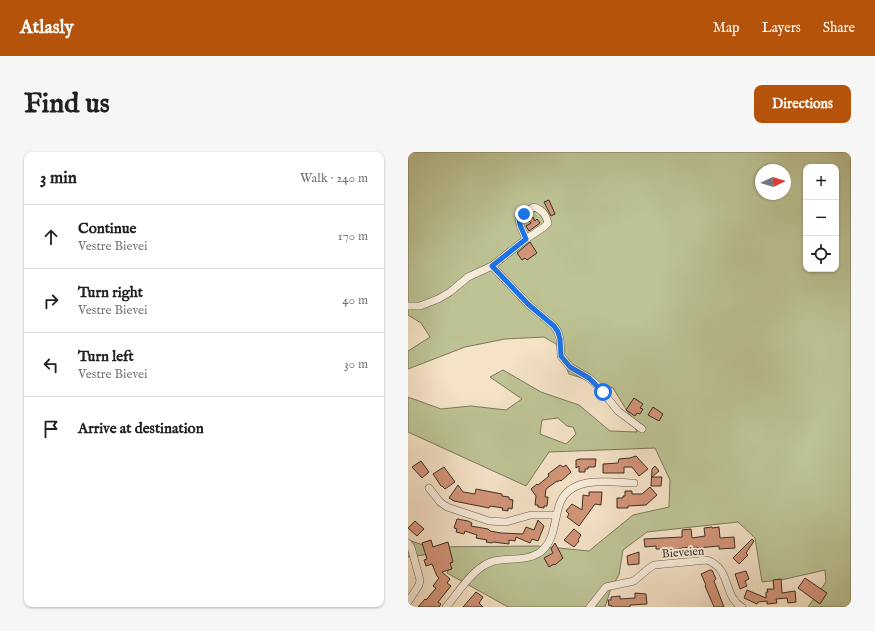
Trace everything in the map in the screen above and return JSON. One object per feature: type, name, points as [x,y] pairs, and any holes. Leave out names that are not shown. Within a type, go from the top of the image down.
[{"type":"street","points":[[408,306],[420,306],[438,299],[450,292],[468,277],[492,266],[548,223],[546,216],[539,208],[534,207],[519,219],[526,239]]},
{"type":"street","points":[[492,266],[529,305],[554,326],[560,339],[561,356],[570,367],[597,385],[618,411],[642,429]]},
{"type":"street","points":[[446,607],[479,568],[494,561],[529,557],[541,551],[548,544],[552,536],[560,503],[571,490],[582,484],[595,482],[634,483]]},
{"type":"street","points":[[429,488],[440,502],[447,507],[489,521],[506,522],[531,515],[557,515]]},
{"type":"street","points":[[408,543],[411,548],[420,580],[419,585],[408,602]]},
{"type":"street","name":"Bieveien","points":[[590,607],[606,587],[634,581],[654,565],[707,560],[714,562],[719,566],[734,599],[742,607]]},
{"type":"green space","points":[[408,152],[851,152],[851,607],[808,607],[826,582],[825,570],[781,580],[762,582],[755,538],[738,522],[647,532],[623,550],[619,575],[611,588],[605,607],[508,607],[447,573],[450,566],[450,561],[438,553],[408,557],[408,540],[429,547],[538,546],[589,551],[633,515],[669,507],[670,480],[655,448],[549,452],[526,486],[408,432],[408,397],[441,409],[471,406],[506,410],[522,399],[490,377],[503,370],[541,392],[579,405],[610,431],[637,432],[632,419],[613,388],[569,374],[556,344],[544,337],[505,339],[465,347],[408,369],[408,351],[430,337],[421,323],[408,315]],"holes":[[[558,418],[567,426],[573,427],[576,434],[566,444],[540,434],[542,420]]]},
{"type":"building","points":[[549,200],[555,214],[551,216],[544,202]]},
{"type":"building","points":[[533,217],[535,221],[537,219],[540,223],[529,231],[526,226],[531,223],[528,220]]},
{"type":"building","points":[[530,242],[537,253],[527,260],[525,258],[522,260],[517,253]]},
{"type":"building","points":[[634,398],[643,404],[640,408],[643,409],[640,414],[637,413],[635,416],[626,410]]},
{"type":"building","points":[[653,407],[663,414],[659,421],[648,415]]},
{"type":"building","points":[[636,456],[648,469],[639,476],[632,467],[624,467],[624,473],[603,473],[603,464],[618,463],[619,459]]},
{"type":"building","points":[[596,459],[595,467],[588,467],[588,469],[585,469],[585,472],[579,472],[579,466],[576,468],[576,460]]},
{"type":"building","points":[[421,461],[429,472],[422,478],[412,467]]},
{"type":"building","points":[[560,465],[563,467],[566,465],[571,472],[561,481],[557,481],[546,489],[545,497],[548,497],[547,506],[544,506],[544,508],[538,507],[538,505],[535,505],[536,496],[531,489],[549,476],[548,474]]},
{"type":"building","points":[[655,466],[659,471],[652,477],[662,477],[661,486],[651,486],[652,469]]},
{"type":"building","points":[[444,467],[455,482],[445,489],[441,486],[433,474]]},
{"type":"building","points":[[458,485],[463,492],[475,494],[476,489],[502,494],[502,496],[509,497],[509,499],[513,500],[512,509],[508,508],[508,511],[502,510],[503,508],[490,506],[489,508],[454,501],[449,498]]},
{"type":"building","points":[[650,487],[657,495],[646,505],[617,508],[617,498],[623,498],[623,496],[625,496],[625,491],[632,491],[632,494],[642,494]]},
{"type":"building","points":[[589,492],[602,492],[601,505],[595,504],[579,526],[567,517],[569,514],[566,511],[572,504],[582,510],[583,495],[589,496]]},
{"type":"building","points":[[457,519],[472,523],[471,526],[501,533],[523,534],[526,527],[534,530],[538,520],[544,526],[538,541],[532,539],[530,543],[516,537],[515,541],[509,540],[509,544],[492,543],[486,542],[487,540],[476,538],[477,535],[465,531],[464,534],[456,532],[457,529],[454,528]]},
{"type":"building","points":[[415,521],[424,529],[417,536],[408,528]]},
{"type":"building","points":[[719,527],[720,538],[734,537],[735,548],[719,549],[719,546],[682,548],[678,549],[678,551],[662,553],[662,549],[656,549],[656,546],[645,547],[644,539],[682,537],[682,530],[691,529],[692,538],[705,536],[704,528]]},
{"type":"building","points":[[574,529],[581,535],[578,540],[579,541],[574,547],[564,540]]},
{"type":"building","points":[[752,539],[754,541],[746,553],[748,555],[739,564],[733,558]]},
{"type":"building","points":[[431,540],[433,547],[448,542],[453,562],[450,563],[452,569],[442,572],[450,579],[447,583],[451,586],[438,602],[441,604],[439,607],[418,607],[436,588],[433,586],[439,578],[432,564],[426,566],[424,560],[427,559],[422,543]]},
{"type":"building","points":[[555,543],[563,558],[555,565],[554,564],[549,567],[544,558],[553,553],[551,549]]},
{"type":"building","points":[[639,552],[639,564],[628,565],[627,556]]},
{"type":"building","points":[[712,570],[716,579],[714,581],[724,607],[714,607],[705,586],[706,585],[701,574]]},
{"type":"building","points":[[746,571],[749,579],[745,581],[747,586],[740,589],[735,574]]},
{"type":"building","points":[[805,578],[827,593],[820,604],[798,588]]},
{"type":"building","points":[[781,579],[782,593],[795,591],[796,602],[788,603],[787,598],[776,599],[777,603],[767,604],[767,601],[758,602],[757,604],[744,598],[747,590],[766,598],[766,592],[768,592],[767,589],[774,589],[773,580]]},
{"type":"building","points":[[476,592],[483,597],[479,603],[483,607],[463,607]]},
{"type":"building","points":[[635,593],[646,594],[647,604],[630,605],[630,607],[609,606],[608,600],[611,600],[611,597],[620,596],[620,599],[635,598]]},
{"type":"route","points":[[524,214],[519,219],[526,239],[492,266],[529,305],[554,326],[560,339],[561,356],[570,367],[589,378],[603,392]]}]
